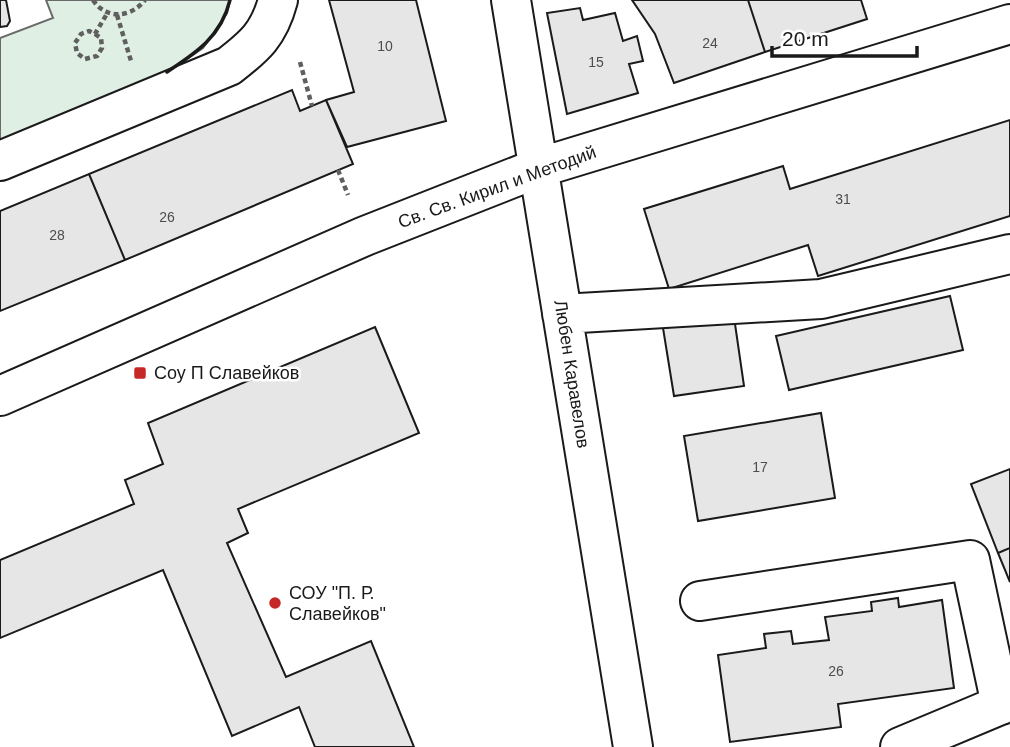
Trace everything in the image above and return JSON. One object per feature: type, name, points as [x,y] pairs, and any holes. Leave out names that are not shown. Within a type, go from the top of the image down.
[{"type":"street","points":[[0,161],[229,66],[257,45],[274,17],[278,0]]},
{"type":"street","name":"Любен Каравелов","points":[[511,0],[633,747]]},
{"type":"street","name":"Св. Св. Кирил и Методий","points":[[0,396],[365,236],[538,168],[1010,24]]},
{"type":"street","points":[[562,314],[821,299],[1010,254]]},
{"type":"street","points":[[700,601],[970,559],[1005,703],[900,747]]},
{"type":"path","points":[[93,0],[101,9],[123,15],[132,12],[145,0]]},
{"type":"path","points":[[95,34],[108,12]]},
{"type":"path","points":[[81,34],[95,34],[101,38],[102,48],[97,56],[85,59],[78,53],[75,43],[81,34]]},
{"type":"green space","points":[[46,0],[230,0],[227,13],[203,48],[156,80],[0,144],[0,38],[53,18]]},
{"type":"building","points":[[0,0],[6,0],[10,21],[7,26],[0,27]]},
{"type":"building","points":[[329,0],[416,0],[446,121],[347,147],[326,100],[354,92]]},
{"type":"building","points":[[632,0],[748,0],[765,52],[674,83],[655,34]]},
{"type":"building","points":[[748,0],[861,0],[867,19],[765,52]]},
{"type":"building","points":[[580,8],[583,20],[615,13],[623,41],[637,36],[643,61],[629,64],[638,93],[567,114],[547,13]]},
{"type":"building","points":[[292,90],[300,111],[326,100],[353,164],[125,260],[89,174]]},
{"type":"building","points":[[1010,120],[1010,216],[818,276],[808,245],[669,289],[644,209],[783,166],[790,189]]},
{"type":"building","points":[[89,174],[125,260],[0,311],[0,211]]},
{"type":"building","points":[[950,296],[963,350],[789,390],[776,336]]},
{"type":"building","points":[[734,317],[744,386],[674,396],[663,328]]},
{"type":"building","points":[[375,327],[419,433],[238,509],[248,533],[227,543],[286,677],[371,641],[414,747],[315,747],[299,707],[232,736],[163,570],[0,638],[0,560],[134,504],[125,480],[163,464],[148,423]]},
{"type":"building","points":[[821,413],[835,498],[698,521],[684,436]]},
{"type":"building","points":[[1010,469],[1010,548],[998,553],[971,484]]},
{"type":"building","points":[[1010,548],[1010,582],[998,553]]},
{"type":"building","points":[[898,598],[899,607],[942,600],[954,688],[838,704],[841,727],[730,742],[718,655],[766,648],[764,634],[791,631],[793,644],[829,640],[825,617],[872,611],[871,602]]},
{"type":"wall","points":[[167,72],[197,51],[214,34],[230,0]]},
{"type":"place","name":"Соу П Славейков","points":[[140,373]]},
{"type":"place","name":"СОУ \"П. Р. Славейков\"","points":[[275,603]]}]
